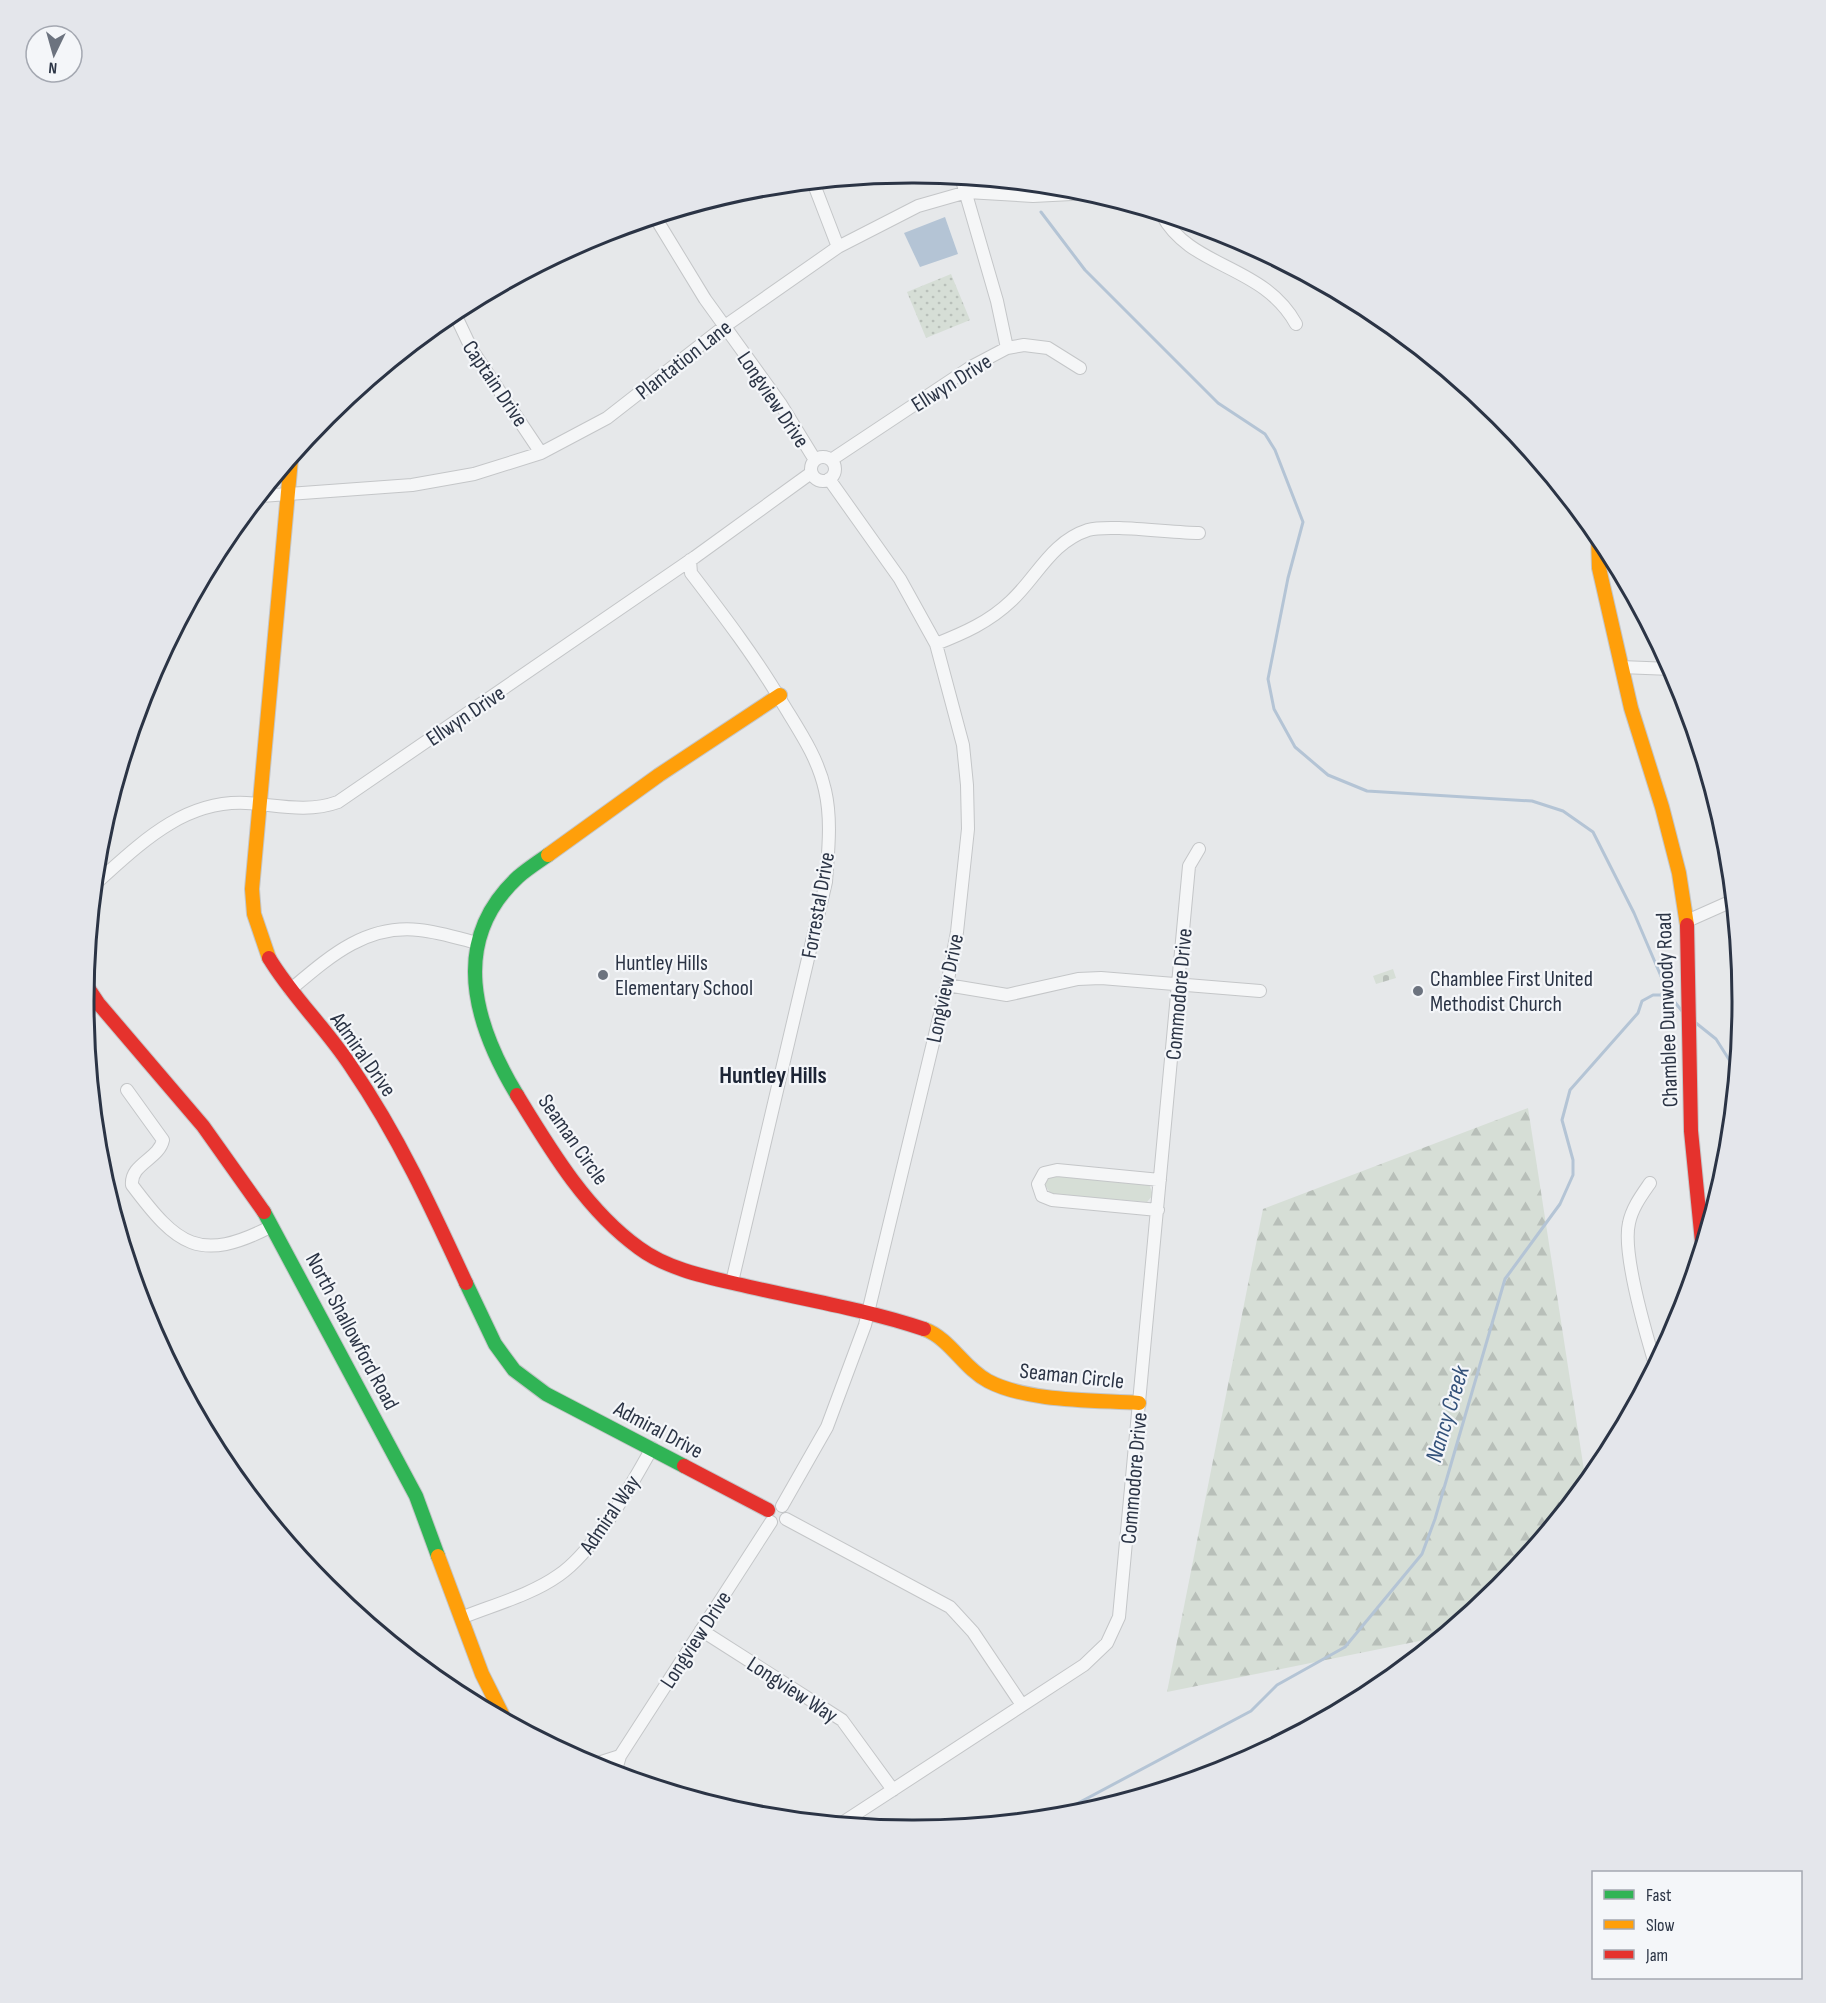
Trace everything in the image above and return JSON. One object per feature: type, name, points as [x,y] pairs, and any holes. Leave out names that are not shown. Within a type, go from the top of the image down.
[{"type":"street","points":[[964,185],[998,301],[1007,348]]},
{"type":"street","points":[[816,189],[838,247]]},
{"type":"street","name":"Plantation Lane","points":[[270,495],[412,485],[474,474],[541,453],[606,418],[725,326],[838,247],[918,206],[967,192],[1050,195]]},
{"type":"street","name":"Longview Drive","points":[[659,223],[682,264],[780,403],[815,460]]},
{"type":"street","points":[[1168,224],[1188,245],[1245,274],[1264,288],[1284,305],[1296,324]]},
{"type":"street","name":"Captain Drive","points":[[458,321],[472,350],[541,453]]},
{"type":"street","name":"Ellwyn Drive","points":[[831,460],[971,367],[1007,348],[1024,345],[1048,348],[1080,368]]},
{"type":"street","points":[[824,457],[831,460],[835,471],[829,479],[820,481],[811,473],[811,466],[815,460],[824,457]]},
{"type":"street","name":"Admiral Drive","points":[[289,472],[252,889],[255,927],[264,952],[290,990],[347,1060],[386,1123],[503,1357],[524,1379],[546,1394],[652,1448],[769,1516]]},
{"type":"street","name":"Ellwyn Drive","points":[[105,876],[169,822],[197,809],[227,804],[321,808],[338,802],[690,561],[811,473]]},
{"type":"street","name":"Longview Drive","points":[[782,1506],[827,1426],[867,1314],[947,985],[957,932],[965,865],[967,785],[963,745],[936,644],[900,579],[829,479]]},
{"type":"street","points":[[936,644],[972,630],[993,617],[1014,599],[1047,556],[1089,530],[1198,533]]},
{"type":"street","name":"Chamblee Dunwoody Road","points":[[1599,554],[1599,568],[1631,708],[1662,807],[1679,873],[1687,921],[1693,1159],[1700,1225]]},
{"type":"street","name":"Forrestal Drive","points":[[690,561],[691,573],[780,695],[808,745],[825,792],[829,842],[826,882],[732,1282]]},
{"type":"street","points":[[1622,667],[1660,669]]},
{"type":"street","name":"Seaman Circle","points":[[780,695],[659,775],[519,876],[490,911],[477,943],[474,992],[485,1029],[531,1119],[575,1185],[625,1238],[640,1249],[679,1267],[912,1326],[943,1338],[975,1372],[996,1386],[1013,1391],[1139,1403]]},
{"type":"street","name":"Commodore Drive","points":[[852,1817],[1099,1653],[1119,1617],[1189,866],[1198,849]]},
{"type":"street","points":[[1687,921],[1725,904]]},
{"type":"street","points":[[290,990],[333,954],[375,933],[390,930],[420,930],[477,943]]},
{"type":"street","points":[[947,985],[1006,995],[1089,978],[1260,991]]},
{"type":"street","name":"North Shallowford Road","points":[[94,997],[228,1157],[272,1227],[411,1487],[482,1674],[498,1706]]},
{"type":"street","name":"North Shallowford Road","points":[[94,1001],[98,1003]]},
{"type":"street","points":[[127,1090],[163,1140],[160,1148],[135,1172],[131,1179],[132,1185],[159,1222],[193,1242],[215,1247],[226,1246],[272,1227]]},
{"type":"street","points":[[1158,1210],[1052,1200],[1042,1196],[1038,1184],[1044,1173],[1057,1170],[1160,1180]]},
{"type":"street","points":[[1650,1183],[1634,1207],[1627,1230],[1641,1313],[1652,1353]]},
{"type":"street","name":"Admiral Way","points":[[461,1618],[539,1586],[571,1566],[593,1542],[652,1448]]},
{"type":"street","points":[[772,1505],[782,1506],[787,1513],[786,1519],[781,1523],[769,1516],[772,1505]]},
{"type":"street","name":"Longview Drive","points":[[617,1765],[620,1756],[701,1629],[769,1516]]},
{"type":"street","points":[[786,1519],[950,1607],[973,1632],[1022,1705]]},
{"type":"street","name":"Longview Way","points":[[701,1629],[842,1720],[893,1790]]},
{"type":"street","points":[[606,1760],[620,1756]]},
{"type":"green space","points":[[951,274],[970,320],[926,338],[907,292]]},
{"type":"green space","points":[[1393,969],[1396,978],[1376,984],[1373,976]]},
{"type":"green space","points":[[1528,1108],[1584,1470],[1528,1541],[1492,1580],[1425,1640],[1167,1692],[1263,1209]]},
{"type":"green space","points":[[1053,1175],[1149,1184],[1153,1195],[1147,1202],[1051,1194],[1044,1184],[1048,1177]]},
{"type":"water","points":[[945,217],[958,254],[920,267],[904,233]]},
{"type":"waterway","points":[[1041,212],[1085,270],[1218,403],[1265,434],[1275,450],[1303,522],[1288,578],[1268,679],[1274,709],[1295,747],[1328,775],[1367,791],[1532,801],[1563,811],[1593,832],[1634,913],[1669,995],[1682,1011]]},
{"type":"waterway","name":"Nancy Creek","points":[[1079,1803],[1251,1711],[1277,1685],[1345,1647],[1422,1554],[1435,1519],[1505,1279],[1560,1204],[1573,1175],[1573,1160],[1562,1120],[1570,1090],[1638,1013],[1642,1001],[1653,995],[1669,995]]},
{"type":"waterway","name":"Nancy Creek","points":[[1696,1023],[1716,1039],[1729,1060]]},
{"type":"traffic: fast","points":[[517,1095],[489,1040],[480,1012],[476,983],[476,955],[483,928],[496,902],[518,877],[548,855]]},
{"type":"traffic: fast","points":[[264,1212],[416,1496],[438,1556]]},
{"type":"traffic: fast","points":[[466,1283],[495,1344],[514,1370],[546,1394],[684,1466]]},
{"type":"traffic: slow","points":[[269,958],[254,914],[252,889],[290,472]]},
{"type":"traffic: slow","points":[[1599,554],[1599,568],[1631,708],[1662,807],[1679,873],[1687,925]]},
{"type":"traffic: slow","points":[[548,855],[659,775],[780,695]]},
{"type":"traffic: slow","points":[[924,1329],[950,1346],[979,1375],[1004,1388],[1062,1399],[1139,1403]]},
{"type":"traffic: slow","points":[[438,1556],[482,1674],[498,1706]]},
{"type":"traffic: jam","points":[[1687,925],[1691,1131],[1700,1225]]},
{"type":"traffic: jam","points":[[269,958],[278,973],[332,1040],[369,1093],[414,1173],[466,1283]]},
{"type":"traffic: jam","points":[[94,997],[203,1126],[264,1212]]},
{"type":"traffic: jam","points":[[517,1095],[570,1178],[602,1216],[651,1256],[664,1263],[707,1277],[859,1311],[924,1329]]},
{"type":"traffic: jam","points":[[684,1466],[768,1510]]},
{"type":"place","name":"Huntley Hills Elementary School","points":[[603,975]]},
{"type":"place","name":"Chamblee First United Methodist Church","points":[[1418,991]]},
{"type":"district","name":"Huntley Hills","points":[[773,1075]]}]
